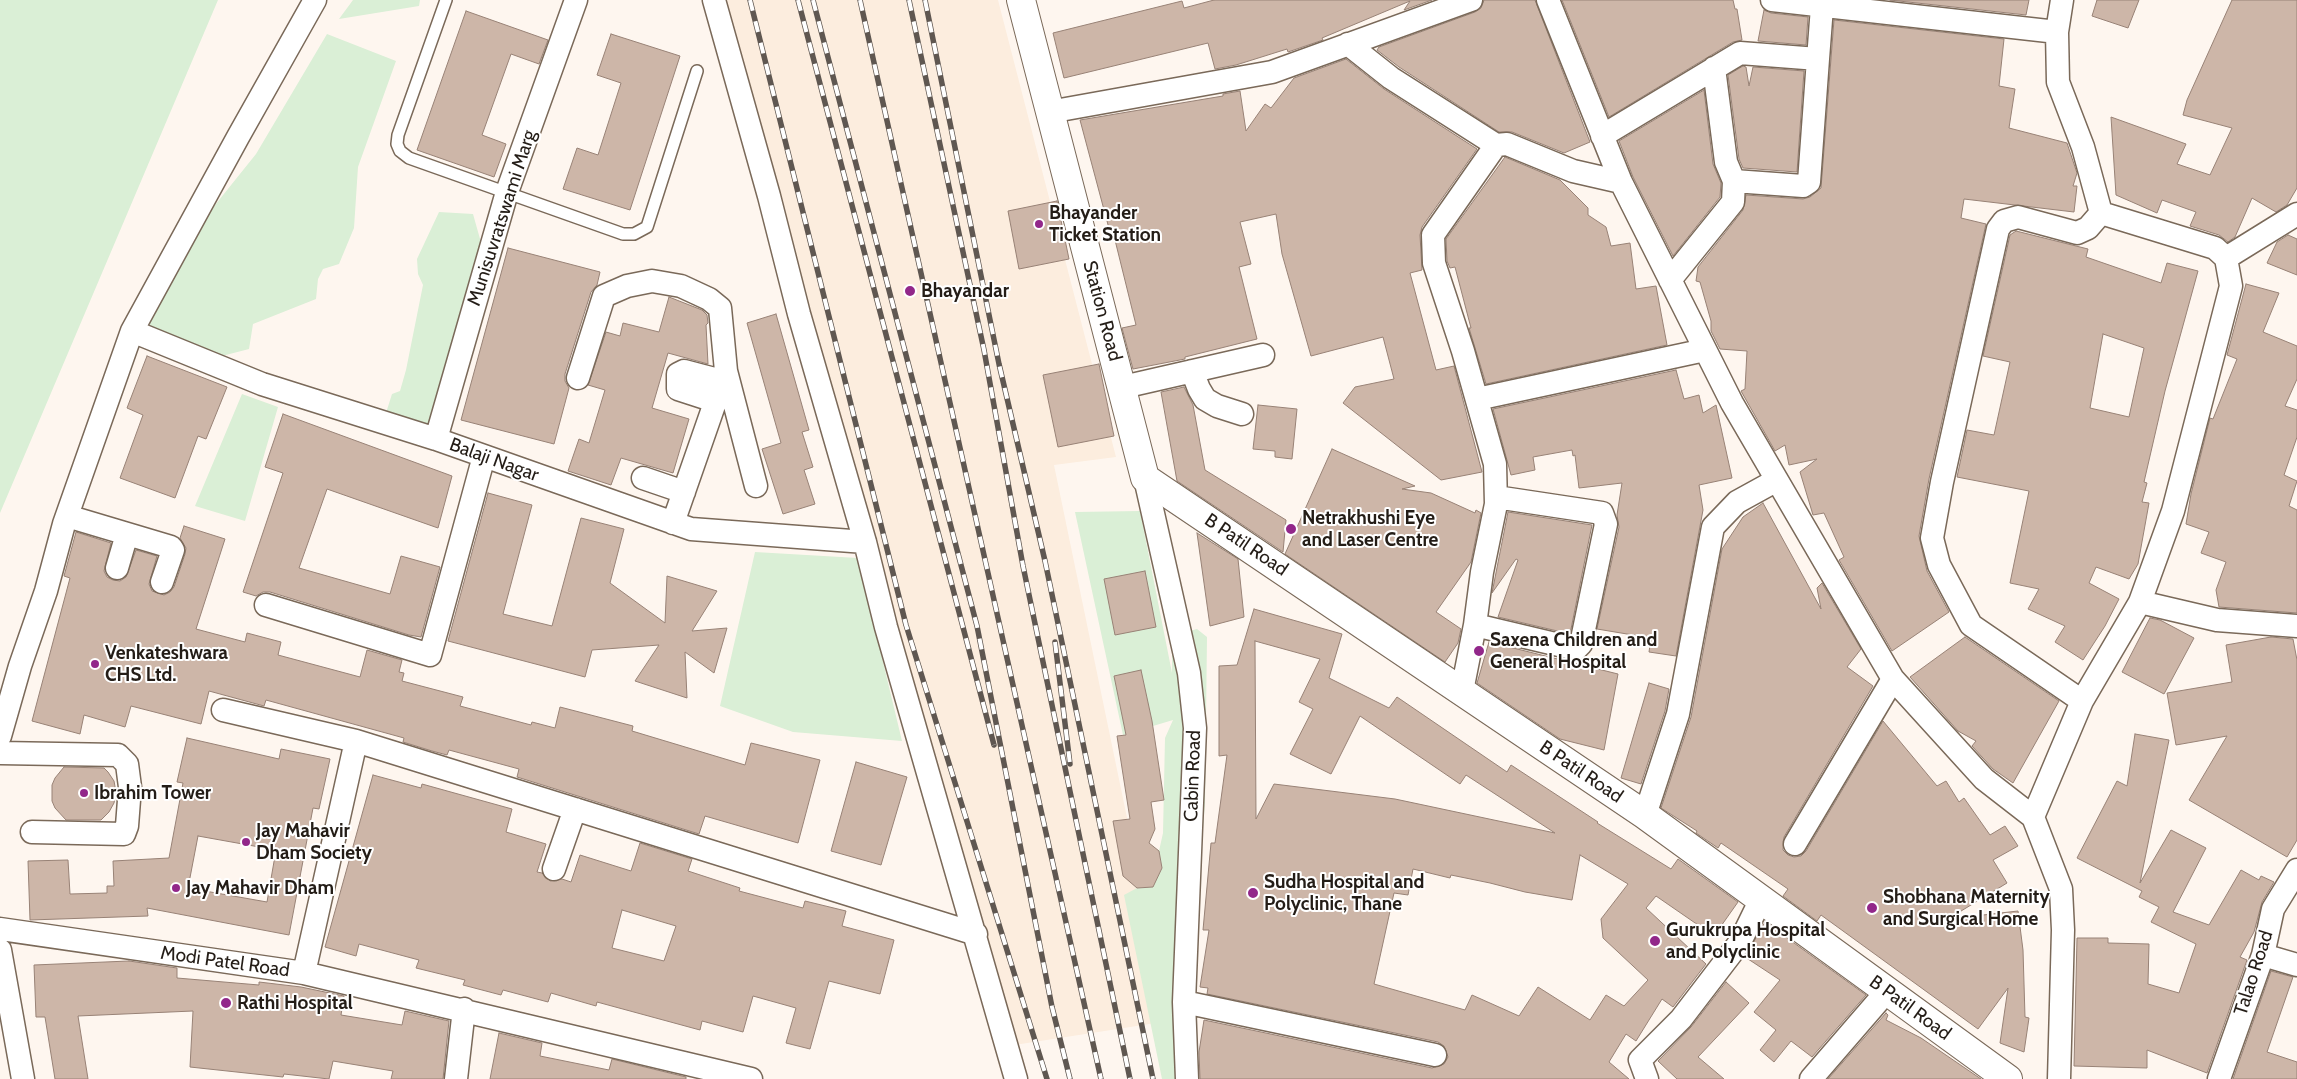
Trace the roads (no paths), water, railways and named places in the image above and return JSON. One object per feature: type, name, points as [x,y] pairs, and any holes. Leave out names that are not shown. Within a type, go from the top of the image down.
[{"type":"main road","name":"Station Road","points":[[1021,0],[1123,387],[1145,478]]},
{"type":"main road","name":"B Patil Road","points":[[1145,478],[1646,815],[2008,1079]]},
{"type":"street","points":[[0,736],[68,516],[132,331],[315,0]]},
{"type":"street","name":"Munisuvratswami Marg","points":[[436,439],[507,192],[576,0]]},
{"type":"street","points":[[1049,112],[1272,72],[1471,0]]},
{"type":"street","points":[[1548,0],[1621,182],[1732,404],[1893,679],[1984,779],[2033,818],[2061,889],[2063,930],[2059,1079]]},
{"type":"street","points":[[1772,0],[2057,32]]},
{"type":"street","points":[[2062,0],[2057,32],[2058,82],[2083,147],[2100,213]]},
{"type":"street","points":[[1734,181],[1803,186],[1809,182],[1822,7]]},
{"type":"street","points":[[719,9],[773,190],[799,314],[865,542],[886,627],[976,934],[1016,1079]]},
{"type":"street","points":[[1348,44],[1392,78],[1496,145],[1507,144],[1573,171],[1621,182]]},
{"type":"street","points":[[1602,136],[1740,54],[1818,59]]},
{"type":"street","points":[[1670,280],[1733,202],[1734,181],[1726,162],[1714,68]]},
{"type":"street","points":[[1462,691],[1496,497],[1495,464],[1477,399],[1434,263],[1434,235],[1496,145]]},
{"type":"street","points":[[2033,818],[2082,701],[2140,602],[2173,511],[2231,286],[2226,258],[2215,248],[2100,213]]},
{"type":"street","points":[[2082,701],[1971,625],[1939,565],[1932,538],[1942,482],[1998,229],[2004,221],[2018,217],[2077,233],[2088,228],[2100,213]]},
{"type":"street","points":[[2226,258],[2297,214]]},
{"type":"street","points":[[578,378],[604,296],[627,286],[652,282],[681,286],[709,299],[720,308],[721,384],[756,486]]},
{"type":"street","name":"Balaji Nagar","points":[[132,331],[262,384],[436,439],[692,530],[865,542]]},
{"type":"street","points":[[1477,399],[1705,350]]},
{"type":"street","points":[[1123,387],[1263,355]]},
{"type":"street","points":[[1192,371],[1205,399],[1217,406],[1242,414]]},
{"type":"street","points":[[673,523],[721,384]]},
{"type":"street","points":[[266,605],[430,655],[484,456]]},
{"type":"street","points":[[643,478],[684,492]]},
{"type":"street","name":"Cabin Road","points":[[1145,478],[1188,664],[1195,728],[1184,1002],[1187,1079]]},
{"type":"street","points":[[1646,815],[1678,714],[1713,527],[1737,502],[1777,480]]},
{"type":"street","points":[[1474,625],[1576,649],[1581,644],[1606,524],[1602,513],[1496,497]]},
{"type":"street","points":[[68,516],[171,547],[173,550],[162,582]]},
{"type":"street","points":[[117,568],[127,534]]},
{"type":"street","points":[[2140,602],[2217,620],[2297,626]]},
{"type":"street","points":[[1795,844],[1893,679]]},
{"type":"street","points":[[222,710],[356,740],[976,934]]},
{"type":"street","name":"Modi Patel Road","points":[[0,929],[304,973],[356,740]]},
{"type":"street","points":[[0,753],[118,755],[127,764],[130,787],[128,826],[124,834],[32,832]]},
{"type":"street","points":[[554,869],[575,809]]},
{"type":"street","name":"Talao Road","points":[[2219,1079],[2262,955],[2274,909],[2297,870]]},
{"type":"street","points":[[1647,1079],[1640,1060],[1681,1019],[1740,942],[1762,899]]},
{"type":"street","points":[[0,950],[23,1079]]},
{"type":"street","points":[[2262,955],[2297,965]]},
{"type":"street","points":[[304,973],[751,1079]]},
{"type":"street","points":[[1811,1079],[1887,991]]},
{"type":"street","points":[[1184,1002],[1435,1055]]},
{"type":"street","points":[[456,1079],[464,1010]]},
{"type":"lane","points":[[446,0],[398,136],[397,144],[400,151],[409,158],[623,234],[634,234],[647,227],[697,71]]},
{"type":"railway","points":[[750,0],[906,625],[1047,1079]]},
{"type":"railway","points":[[798,0],[994,745]]},
{"type":"railway","points":[[813,0],[977,626],[1052,1007],[1070,1079]]},
{"type":"railway","points":[[860,0],[1101,1079]]},
{"type":"railway","points":[[909,0],[984,350],[1023,566],[1130,1079]]},
{"type":"railway","points":[[925,0],[999,364],[1045,561],[1153,1079]]},
{"type":"railway","points":[[1055,642],[1070,764]]},
{"type":"place","name":"Bhayander Ticket Station","points":[[1039,224]]},
{"type":"place","name":"Bhayandar","points":[[910,291]]},
{"type":"place","name":"Netrakhushi Eye and Laser Centre","points":[[1291,529]]},
{"type":"place","name":"Saxena Children and General Hospital","points":[[1479,651]]},
{"type":"place","name":"Venkateshwara CHS Ltd.","points":[[95,664]]},
{"type":"place","name":"Ibrahim Tower","points":[[84,793]]},
{"type":"place","name":"Jay Mahavir Dham Society","points":[[246,842]]},
{"type":"place","name":"Jay Mahavir Dham","points":[[176,888]]},
{"type":"place","name":"Sudha Hospital and Polyclinic, Thane","points":[[1253,893]]},
{"type":"place","name":"Shobhana Maternity and Surgical Home","points":[[1872,908]]},
{"type":"place","name":"Gurukrupa Hospital and Polyclinic","points":[[1655,941]]},
{"type":"place","name":"Rathi Hospital","points":[[226,1003]]}]
